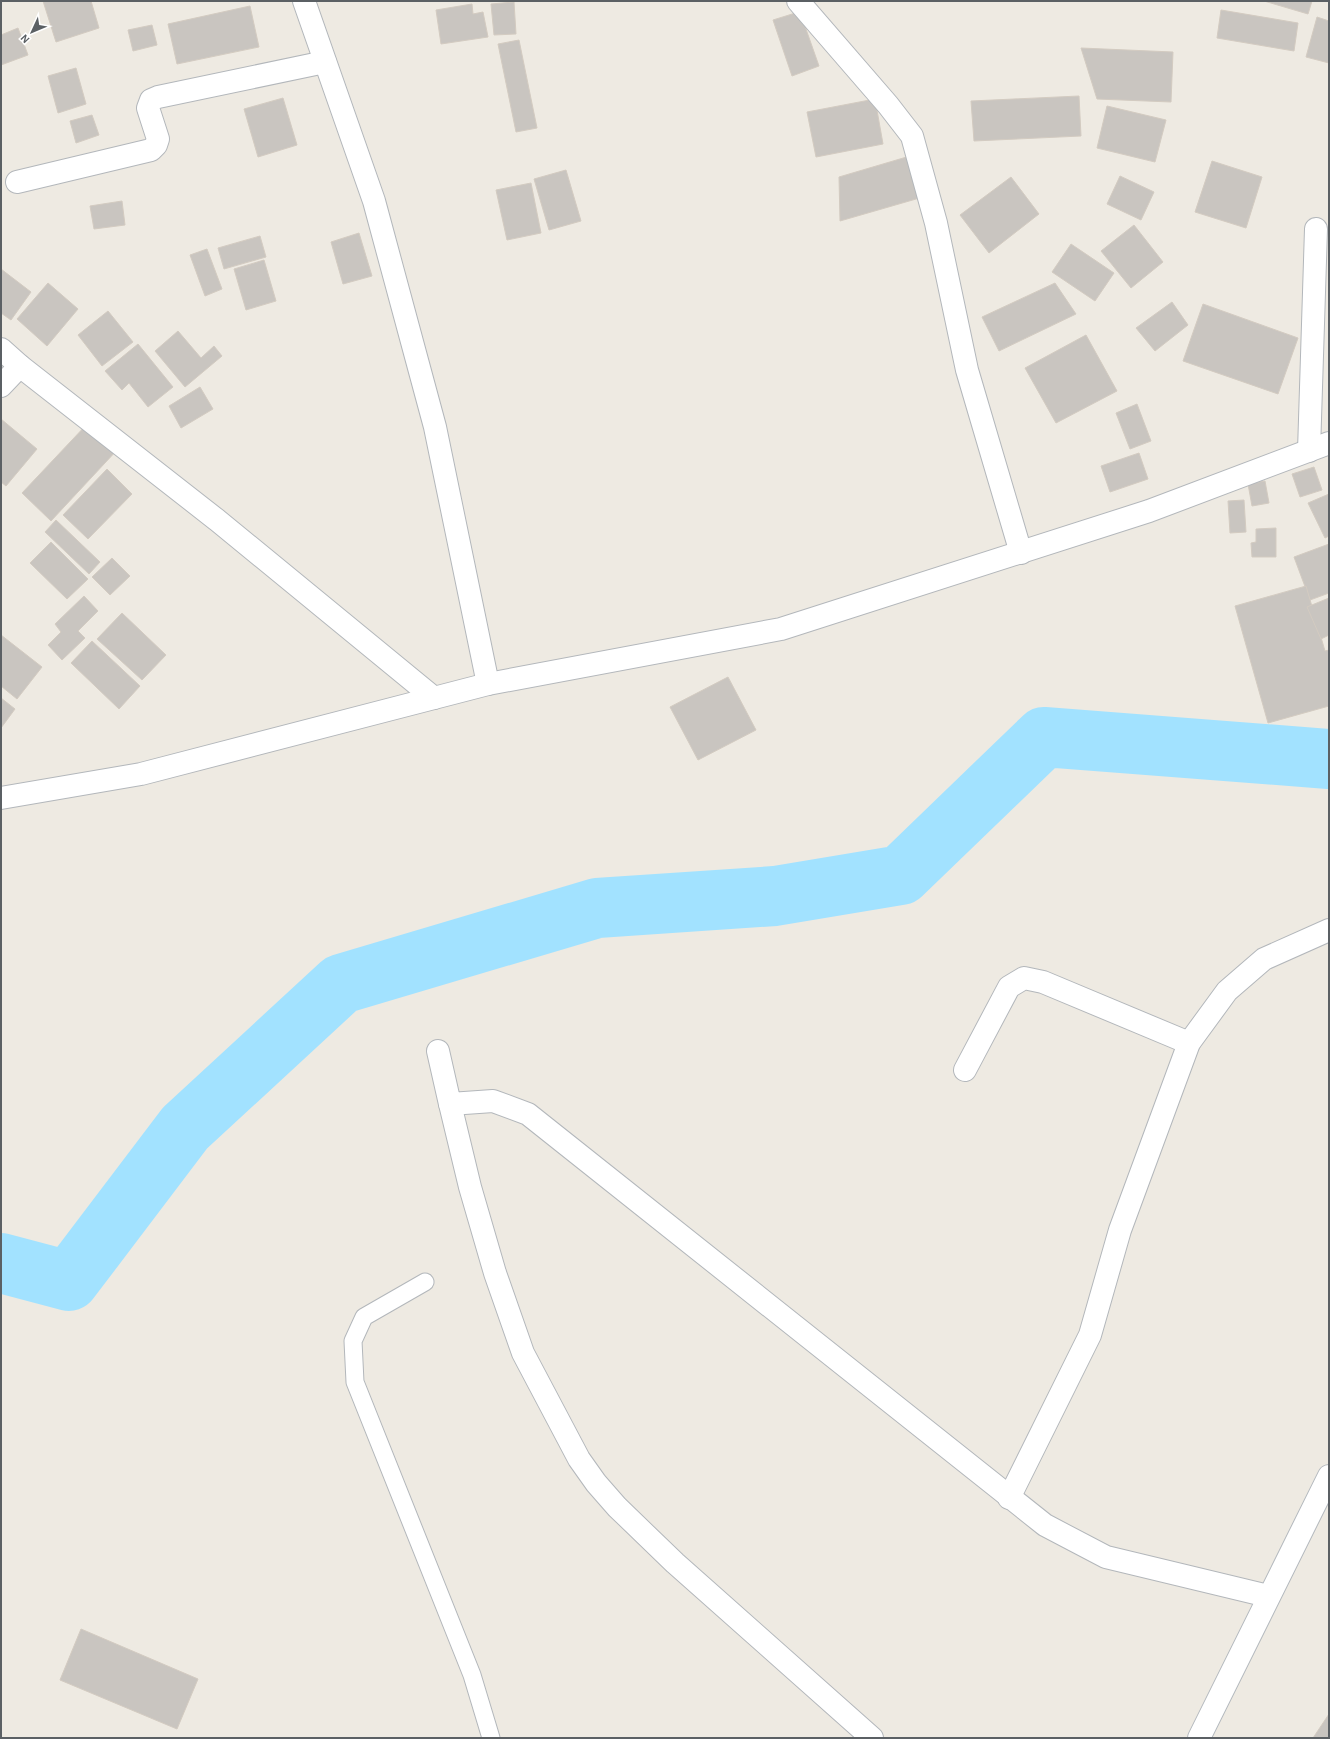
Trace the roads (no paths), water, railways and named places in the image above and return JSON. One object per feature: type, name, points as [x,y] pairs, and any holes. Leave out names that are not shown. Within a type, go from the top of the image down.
[{"type":"street","points":[[304,1],[374,202],[435,427],[488,684]]},
{"type":"street","points":[[798,1],[888,105],[912,136],[936,223],[967,370],[1021,553]]},
{"type":"street","points":[[17,182],[151,150],[156,145],[158,139],[148,108],[151,100],[158,97],[325,62]]},
{"type":"street","points":[[1309,451],[1316,229]]},
{"type":"street","points":[[1,348],[20,366],[217,520],[434,698]]},
{"type":"street","points":[[1,386],[20,366]]},
{"type":"street","points":[[1,798],[141,774],[488,684],[781,629],[1149,512],[1329,443]]},
{"type":"street","points":[[1009,1498],[1090,1334],[1120,1230],[1189,1043],[1227,991],[1264,959],[1329,930]]},
{"type":"street","points":[[965,1070],[1009,987],[1024,978],[1043,982],[1189,1043]]},
{"type":"street","points":[[438,1051],[470,1187],[495,1273],[524,1353],[579,1460],[596,1483],[617,1507],[675,1563],[872,1738]]},
{"type":"street","points":[[450,1104],[493,1101],[528,1114],[1009,1498],[1045,1525],[1106,1557],[1268,1596]]},
{"type":"street","points":[[1199,1738],[1268,1596],[1329,1476]]},
{"type":"lane","points":[[426,1282],[364,1317],[353,1341],[355,1382],[472,1675],[491,1738]]},
{"type":"waterway","points":[[1,1263],[69,1281],[185,1128],[341,984],[597,908],[775,896],[901,875],[1044,737],[1329,759]]}]
